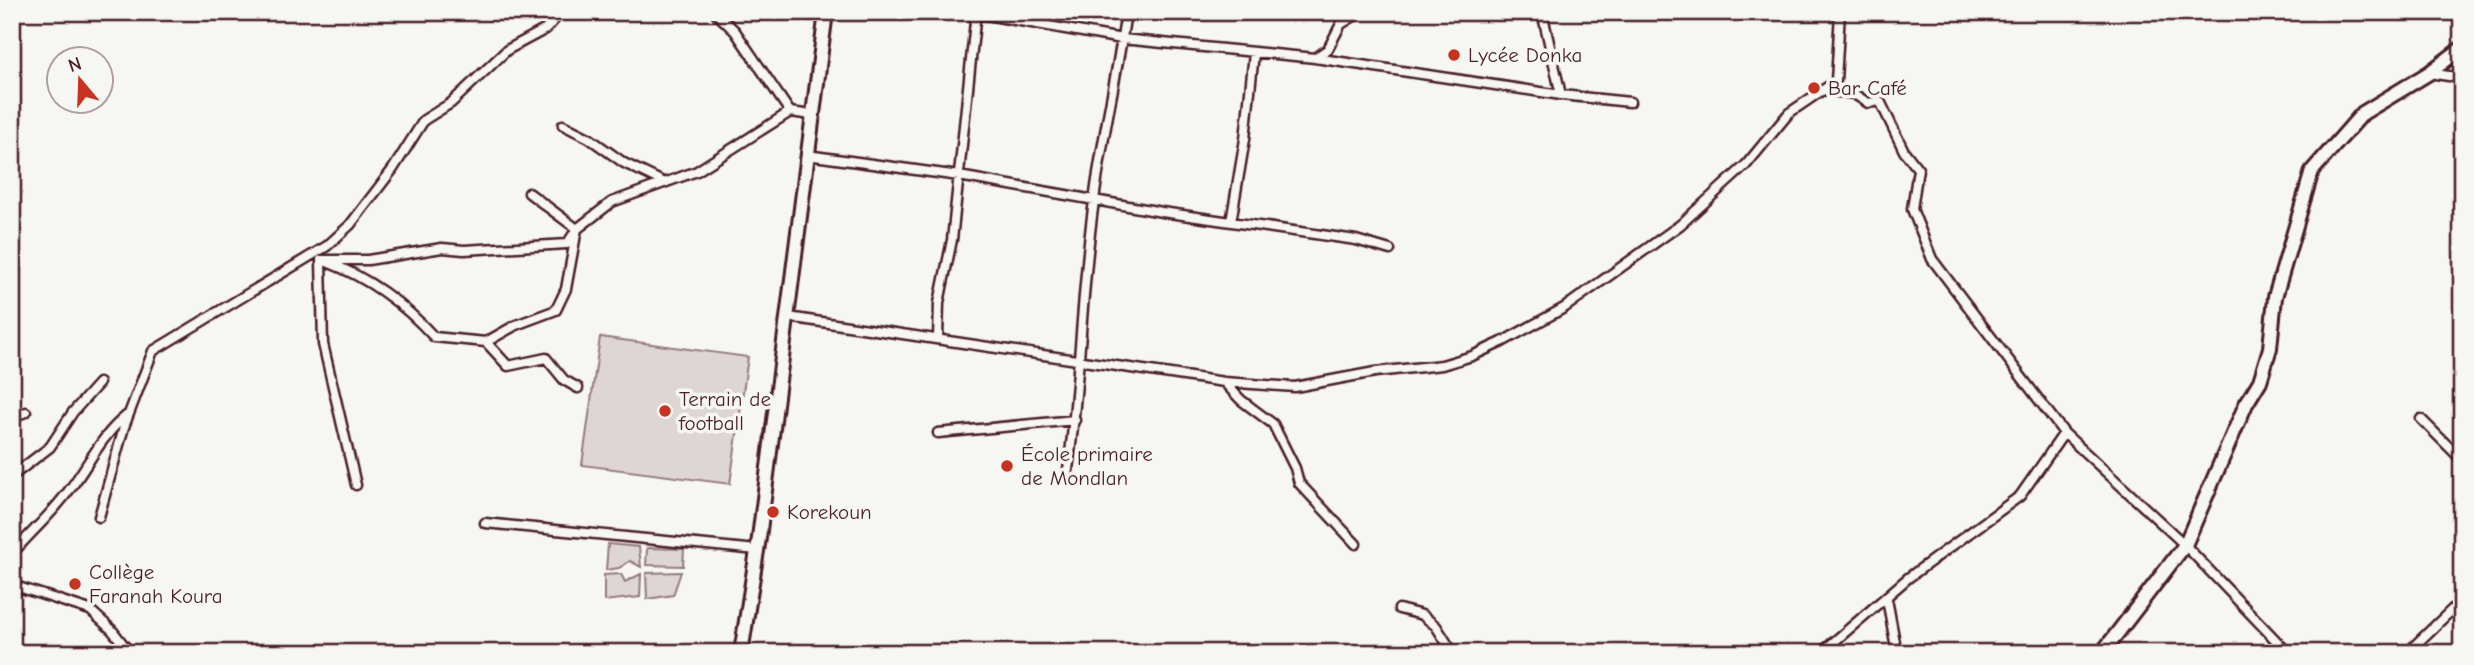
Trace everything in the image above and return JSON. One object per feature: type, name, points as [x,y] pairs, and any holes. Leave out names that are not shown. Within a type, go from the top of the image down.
[{"type":"main road","points":[[741,653],[788,317],[826,12]]},
{"type":"main road","points":[[2102,653],[2185,545],[2246,404],[2260,381],[2270,348],[2276,297],[2312,171],[2363,113],[2428,73],[2462,48]]},
{"type":"street","points":[[99,517],[129,414],[153,351],[327,246],[349,225],[393,169],[424,120],[451,103],[507,50],[546,29],[561,12]]},
{"type":"street","points":[[715,12],[735,31],[790,112]]},
{"type":"street","points":[[970,12],[1122,39],[1315,58],[1561,96],[1630,102]]},
{"type":"street","points":[[1067,477],[1075,420],[1077,360],[1094,201],[1126,12]]},
{"type":"street","points":[[1315,58],[1328,49],[1341,24],[1343,12]]},
{"type":"street","points":[[1341,24],[1361,12]]},
{"type":"street","points":[[1542,12],[1561,96]]},
{"type":"street","points":[[788,317],[1224,382],[1295,387],[1375,372],[1443,365],[1472,356],[1502,342],[1564,308],[1680,225],[1746,165],[1789,113],[1836,81],[1840,12]]},
{"type":"street","points":[[938,339],[939,303],[953,240],[976,13]]},
{"type":"street","points":[[1231,222],[1245,139],[1254,53]]},
{"type":"street","points":[[2428,73],[2462,78]]},
{"type":"street","points":[[1822,90],[1854,93],[1868,103],[1880,102],[1904,151],[1917,169],[1912,209],[1932,259],[2064,433],[2185,545],[2288,653]]},
{"type":"street","points":[[321,260],[368,260],[442,248],[464,250],[567,244],[577,229],[612,202],[697,172],[790,112],[812,115]]},
{"type":"street","points":[[563,125],[589,138],[624,163],[663,182]]},
{"type":"street","points":[[807,155],[960,176],[1094,201],[1356,240],[1390,250]]},
{"type":"street","points":[[529,193],[577,229]]},
{"type":"street","points":[[321,260],[352,271],[381,290],[414,316],[434,337],[486,342],[556,310],[566,289],[577,229]]},
{"type":"street","points":[[321,260],[323,344],[356,485]]},
{"type":"street","points":[[486,342],[508,366],[545,358],[564,380],[578,388]]},
{"type":"street","points":[[1224,382],[1241,400],[1273,424],[1296,468],[1299,483],[1356,544]]},
{"type":"street","points":[[12,476],[50,447],[73,412],[99,383]]},
{"type":"street","points":[[12,417],[26,412]]},
{"type":"street","points":[[12,554],[56,508],[115,425],[129,414]]},
{"type":"street","points":[[2421,419],[2462,460]]},
{"type":"street","points":[[938,433],[1075,420]]},
{"type":"street","points":[[1821,653],[1887,599],[1908,578],[2020,496],[2064,433]]},
{"type":"street","points":[[485,523],[757,550]]},
{"type":"street","points":[[12,585],[90,610],[112,630],[130,653]]},
{"type":"street","points":[[1887,599],[1897,653]]},
{"type":"street","points":[[2407,653],[2462,600]]},
{"type":"street","points":[[1399,609],[1422,615],[1436,625],[1453,653]]},
{"type":"shaded area","name":"Terrain de football","points":[[600,337],[748,357],[730,484],[582,465]]},
{"type":"shaded area","points":[[608,544],[639,547],[641,567],[630,561],[619,568],[606,570]]},
{"type":"shaded area","points":[[647,548],[684,549],[683,566],[646,565]]},
{"type":"shaded area","points":[[681,572],[673,595],[647,599],[646,573]]},
{"type":"shaded area","points":[[621,574],[625,582],[641,574],[640,597],[604,601],[604,575]]},
{"type":"place","name":"Lycée Donka","points":[[1454,55]]},
{"type":"place","name":"Bar Café","points":[[1814,88]]},
{"type":"place","name":"Terrain de football","points":[[665,411]]},
{"type":"place","name":"École primaire de Mondlan","points":[[1007,466]]},
{"type":"place","name":"Korekoun","points":[[773,512]]},
{"type":"place","name":"Collège Faranah Koura","points":[[75,584]]}]
